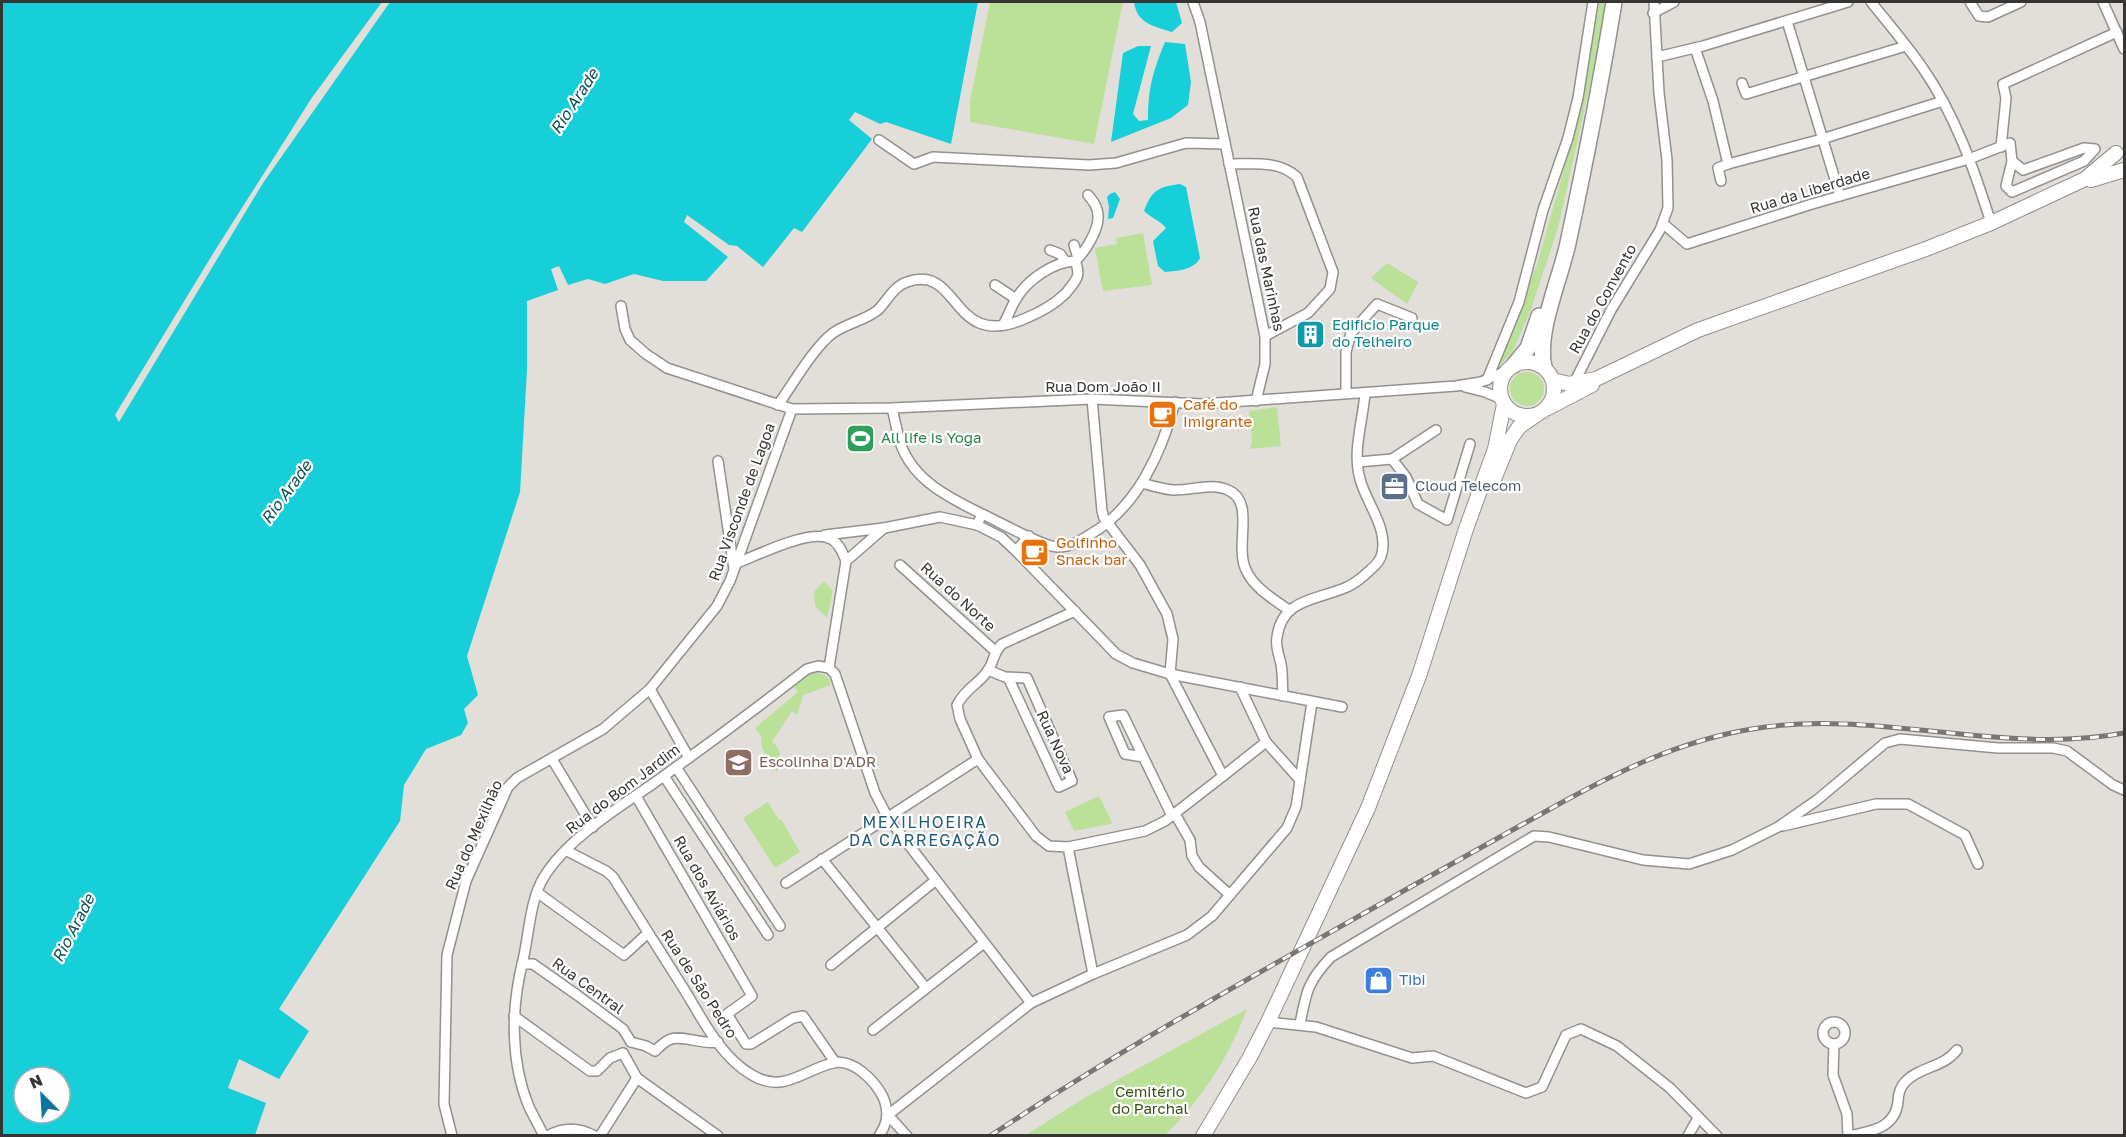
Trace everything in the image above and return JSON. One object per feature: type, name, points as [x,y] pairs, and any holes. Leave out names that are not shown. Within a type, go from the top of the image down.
[{"type":"main road","points":[[1503,402],[1518,415],[1541,412],[1554,395],[1542,343],[1567,244],[1604,65],[1614,2]]},
{"type":"main road","points":[[2120,149],[2117,163],[2124,169]]},
{"type":"main road","points":[[2045,199],[2085,179],[2120,149]]},
{"type":"main road","points":[[1453,574],[1510,440],[1519,427],[1573,388],[1698,330],[1871,270],[1991,223],[2106,174],[2124,169]]},
{"type":"main road","points":[[1203,1134],[1250,1058],[1368,808],[1419,676],[1466,529],[1495,449],[1503,402],[1501,382],[1528,348],[1580,176]]},
{"type":"main road","points":[[1510,368],[1529,361],[1573,388],[1601,380],[1628,364]]},
{"type":"street","name":"Rua das Marinhas","points":[[1193,2],[1200,22],[1265,336],[1265,364],[1256,400]]},
{"type":"street","points":[[1488,380],[1519,302],[1543,210],[1568,138],[1578,98],[1593,2]]},
{"type":"street","name":"Rua do Convento","points":[[1573,388],[1611,310],[1663,228],[1668,208],[1654,2]]},
{"type":"street","points":[[1653,13],[1674,2]]},
{"type":"street","points":[[1657,57],[1695,48],[1848,2]]},
{"type":"street","points":[[1871,2],[1906,46],[1943,101],[1962,141],[1991,223]]},
{"type":"street","points":[[1970,2],[1979,16],[1988,17],[2021,2]]},
{"type":"street","points":[[2103,2],[2124,49]]},
{"type":"street","points":[[1787,21],[1840,196]]},
{"type":"street","points":[[2012,160],[2023,170],[2084,148],[2095,149],[2084,161],[2012,192],[2006,186],[2012,160],[2010,143],[2001,147],[2006,98],[2003,84],[2117,33]]},
{"type":"street","points":[[1742,83],[1746,94],[1906,46]]},
{"type":"street","points":[[1695,48],[1713,101],[1728,164]]},
{"type":"street","points":[[1721,181],[1718,168],[1728,164],[1822,139],[1943,101]]},
{"type":"street","points":[[879,140],[914,164],[933,157],[1089,165],[1116,163],[1186,143],[1225,144]]},
{"type":"street","name":"Rua da Liberdade","points":[[1663,228],[1687,244],[1840,196],[1969,159],[2001,147]]},
{"type":"street","points":[[1229,164],[1262,163],[1288,169],[1297,177],[1333,272],[1330,290],[1308,313],[1265,336]]},
{"type":"street","points":[[1003,325],[1016,299],[1027,284],[1085,252],[1098,217],[1096,204],[1088,195]]},
{"type":"street","points":[[1073,260],[1074,245]]},
{"type":"street","points":[[778,405],[822,344],[835,332],[878,310],[897,288],[907,282],[925,280],[940,284],[960,310],[975,322],[990,327],[1015,323],[1039,313],[1060,299],[1076,280],[1079,270],[1073,260],[1050,250]]},
{"type":"street","points":[[1030,268],[1039,276]]},
{"type":"street","points":[[995,285],[1016,299]]},
{"type":"street","points":[[1346,393],[1346,352],[1351,333],[1377,304],[1412,318]]},
{"type":"street","name":"Rua Dom João II","points":[[621,306],[625,330],[630,340],[667,368],[792,409],[892,408],[1092,399],[1203,404],[1456,386]]},
{"type":"street","points":[[1456,386],[1488,380],[1510,368]]},
{"type":"street","points":[[1456,386],[1485,392],[1503,402]]},
{"type":"street","points":[[1283,696],[1277,635],[1288,610],[1297,604],[1347,587],[1364,576],[1382,555],[1383,537],[1360,480],[1358,462],[1357,452],[1364,415],[1365,393]]},
{"type":"street","points":[[1092,399],[1104,518],[1140,565],[1167,614],[1173,639],[1170,674],[1223,776]]},
{"type":"street","points":[[892,408],[901,446],[911,464],[936,489],[982,514],[1051,546],[1068,546],[1110,523],[1142,483],[1167,433],[1175,402]]},
{"type":"street","name":"Rua Visconde de Lagoa","points":[[650,689],[717,606],[736,567],[792,409]]},
{"type":"street","points":[[1358,462],[1392,459],[1437,429]]},
{"type":"street","points":[[1392,459],[1406,477],[1418,504],[1446,520],[1470,444]]},
{"type":"street","points":[[718,461],[736,567],[805,537],[884,528],[940,517],[977,525],[1001,537],[1116,654],[1133,663],[1170,674],[1342,707]]},
{"type":"street","points":[[1142,483],[1174,490],[1220,487],[1236,494],[1243,509],[1241,543],[1245,569],[1260,589],[1288,610]]},
{"type":"street","points":[[977,525],[982,514]]},
{"type":"street","points":[[846,561],[884,528]]},
{"type":"street","points":[[819,536],[831,539],[840,547],[846,561],[828,668],[835,674],[875,793],[888,818],[1031,1003]]},
{"type":"street","points":[[1016,551],[1029,536]]},
{"type":"street","name":"Rua do Norte","points":[[900,565],[995,651]]},
{"type":"street","points":[[1074,611],[1012,639],[995,651],[988,670],[963,693],[957,705],[960,719],[978,759],[1036,836],[1049,846],[1068,847],[1145,831],[1173,815],[1266,742]]},
{"type":"street","name":"Rua do Bom Jardim","points":[[545,1136],[529,1107],[519,1077],[514,1042],[514,1016],[527,928],[542,878],[556,861],[593,827],[807,669],[818,666],[828,668]]},
{"type":"street","name":"Rua Nova","points":[[988,670],[1008,677],[1027,678],[1072,781],[1059,787],[1008,677]]},
{"type":"street","points":[[1240,687],[1266,742],[1300,780]]},
{"type":"street","points":[[650,689],[689,758]]},
{"type":"street","name":"Rua do Mexilhão","points":[[452,1136],[444,1104],[447,955],[466,881],[508,787],[517,778],[603,729],[650,689]]},
{"type":"street","points":[[879,1136],[888,1115],[1031,1003],[1093,974],[1187,935],[1212,916],[1287,828],[1296,807],[1312,702]]},
{"type":"street","points":[[1143,757],[1125,754],[1109,717],[1123,715],[1173,815],[1190,840],[1192,856],[1199,867],[1230,895]]},
{"type":"street","points":[[1300,1024],[1305,993],[1310,982],[1331,957],[1534,836],[1549,837],[1643,860],[1689,864],[1732,850],[1778,827],[1817,800],[1885,743],[1900,739],[1998,748],[2067,751],[2113,785],[2124,790]]},
{"type":"street","points":[[552,759],[593,827]]},
{"type":"street","points":[[786,883],[978,759]]},
{"type":"street","points":[[676,767],[780,926]]},
{"type":"street","points":[[664,776],[768,935]]},
{"type":"street","name":"Rua dos Aviários","points":[[636,796],[752,996],[727,1014],[746,1044],[751,1044],[793,1018],[803,1016],[835,1062]]},
{"type":"street","points":[[1778,827],[1876,804],[1908,804],[1965,835],[1978,864]]},
{"type":"street","points":[[1068,847],[1093,974]]},
{"type":"street","name":"Rua de São Pedro","points":[[567,851],[606,871],[613,878],[718,1042],[741,1067],[766,1082],[784,1083],[835,1062]]},
{"type":"street","points":[[822,860],[926,988]]},
{"type":"street","points":[[831,965],[936,880]]},
{"type":"street","points":[[538,893],[624,955],[648,933]]},
{"type":"street","points":[[873,1030],[984,943]]},
{"type":"street","points":[[524,954],[533,964]]},
{"type":"street","name":"Rua Central","points":[[522,964],[533,964],[623,1029],[631,1042]]},
{"type":"street","points":[[514,1016],[590,1071],[597,1071],[609,1058],[623,1053],[631,1042],[655,1051],[670,1040],[680,1039],[708,1044],[718,1042]]},
{"type":"street","points":[[1268,1022],[1316,1027],[1412,1058],[1433,1056],[1526,1093],[1542,1087],[1566,1035],[1581,1029],[1617,1046],[1670,1088],[1717,1136]]},
{"type":"street","points":[[1834,1044],[1833,1075],[1847,1114],[1848,1136],[1884,1126],[1892,1120],[1897,1111],[1900,1089],[1906,1081],[1950,1059],[1957,1050]]},
{"type":"street","points":[[623,1053],[637,1078],[717,1135]]},
{"type":"street","points":[[835,1062],[855,1067],[868,1077],[884,1099],[888,1115],[907,1136]]},
{"type":"street","points":[[600,1136],[637,1078]]},
{"type":"street","points":[[1688,1136],[1698,1118]]},
{"type":"street","points":[[537,1122],[558,1129],[583,1130],[595,1136]]},
{"type":"street","points":[[545,1136],[558,1129]]},
{"type":"green space","points":[[990,2],[1123,2],[1094,144],[970,122],[970,101]]},
{"type":"green space","points":[[1599,2],[1605,2],[1601,36],[1558,228],[1531,309],[1513,351],[1497,369],[1537,265],[1566,162],[1588,71]]},
{"type":"green space","points":[[1143,233],[1152,285],[1103,291],[1095,248],[1117,244],[1116,238]]},
{"type":"green space","points":[[1387,263],[1418,282],[1407,304],[1371,278]]},
{"type":"green space","points":[[1527,372],[1539,377],[1544,389],[1539,401],[1527,406],[1515,401],[1510,389],[1515,377]]},
{"type":"green space","points":[[1277,407],[1281,446],[1250,449],[1252,441],[1249,411]]},
{"type":"green space","points":[[824,581],[833,591],[827,618],[815,606],[814,592]]},
{"type":"green space","points":[[817,672],[828,677],[831,685],[803,695],[797,715],[792,711],[772,742],[779,752],[777,772],[762,748],[761,736],[755,728],[798,692],[794,687],[809,675]]},
{"type":"green space","points":[[1099,796],[1111,824],[1074,831],[1065,812]]},
{"type":"green space","points":[[768,802],[800,852],[775,868],[743,818]]},
{"type":"green space","name":"Cemitério do Parchal","points":[[1247,1009],[1232,1044],[1213,1076],[1191,1107],[1165,1135],[1026,1135],[1086,1097]]},
{"type":"water","name":"Rio Arade","points":[[2,2],[382,2],[311,99],[214,252],[115,415],[119,422],[263,183],[390,2],[978,2],[951,144],[886,122],[880,124],[855,112],[849,120],[872,139],[802,232],[794,228],[763,267],[737,246],[729,245],[687,215],[684,222],[728,257],[706,281],[663,281],[634,274],[605,284],[588,279],[568,285],[559,266],[551,269],[558,290],[527,301],[527,370],[520,492],[467,656],[478,695],[464,709],[468,723],[461,735],[426,749],[404,785],[400,821],[279,1009],[309,1031],[279,1079],[239,1059],[228,1088],[266,1103],[255,1135],[2,1135]]},
{"type":"water","points":[[1134,2],[1176,2],[1182,23],[1172,32],[1153,26],[1139,15]]},
{"type":"water","points":[[1165,42],[1185,44],[1191,82],[1188,105],[1171,118],[1111,142],[1123,53],[1138,46],[1151,46],[1133,114],[1139,121],[1148,120],[1152,80]]},
{"type":"water","points":[[1180,184],[1186,187],[1200,258],[1189,267],[1165,272],[1158,266],[1153,241],[1166,228],[1144,211],[1150,198],[1161,188]]},
{"type":"water","points":[[1115,192],[1120,199],[1113,218],[1108,219],[1107,197]]},
{"type":"railway","points":[[990,1136],[1147,1038],[1307,946],[1574,796],[1623,771],[1673,750],[1725,734],[1798,724],[1892,727],[2031,739],[2078,739],[2124,733]]},
{"type":"place","name":"Edificio Parque do Telheiro","points":[[1311,334]]},
{"type":"place","name":"Café do Imigrante","points":[[1162,414]]},
{"type":"place","name":"All life is Yoga","points":[[860,438]]},
{"type":"place","name":"Cloud Telecom","points":[[1394,486]]},
{"type":"place","name":"Golfinho Snack bar","points":[[1035,552]]},
{"type":"place","name":"Escolinha D'ADR","points":[[738,762]]},
{"type":"place","name":"Tibi","points":[[1378,980]]},
{"type":"district","name":"MEXILHOEIRA DA CARREGAÇÃO","points":[[925,831]]}]
